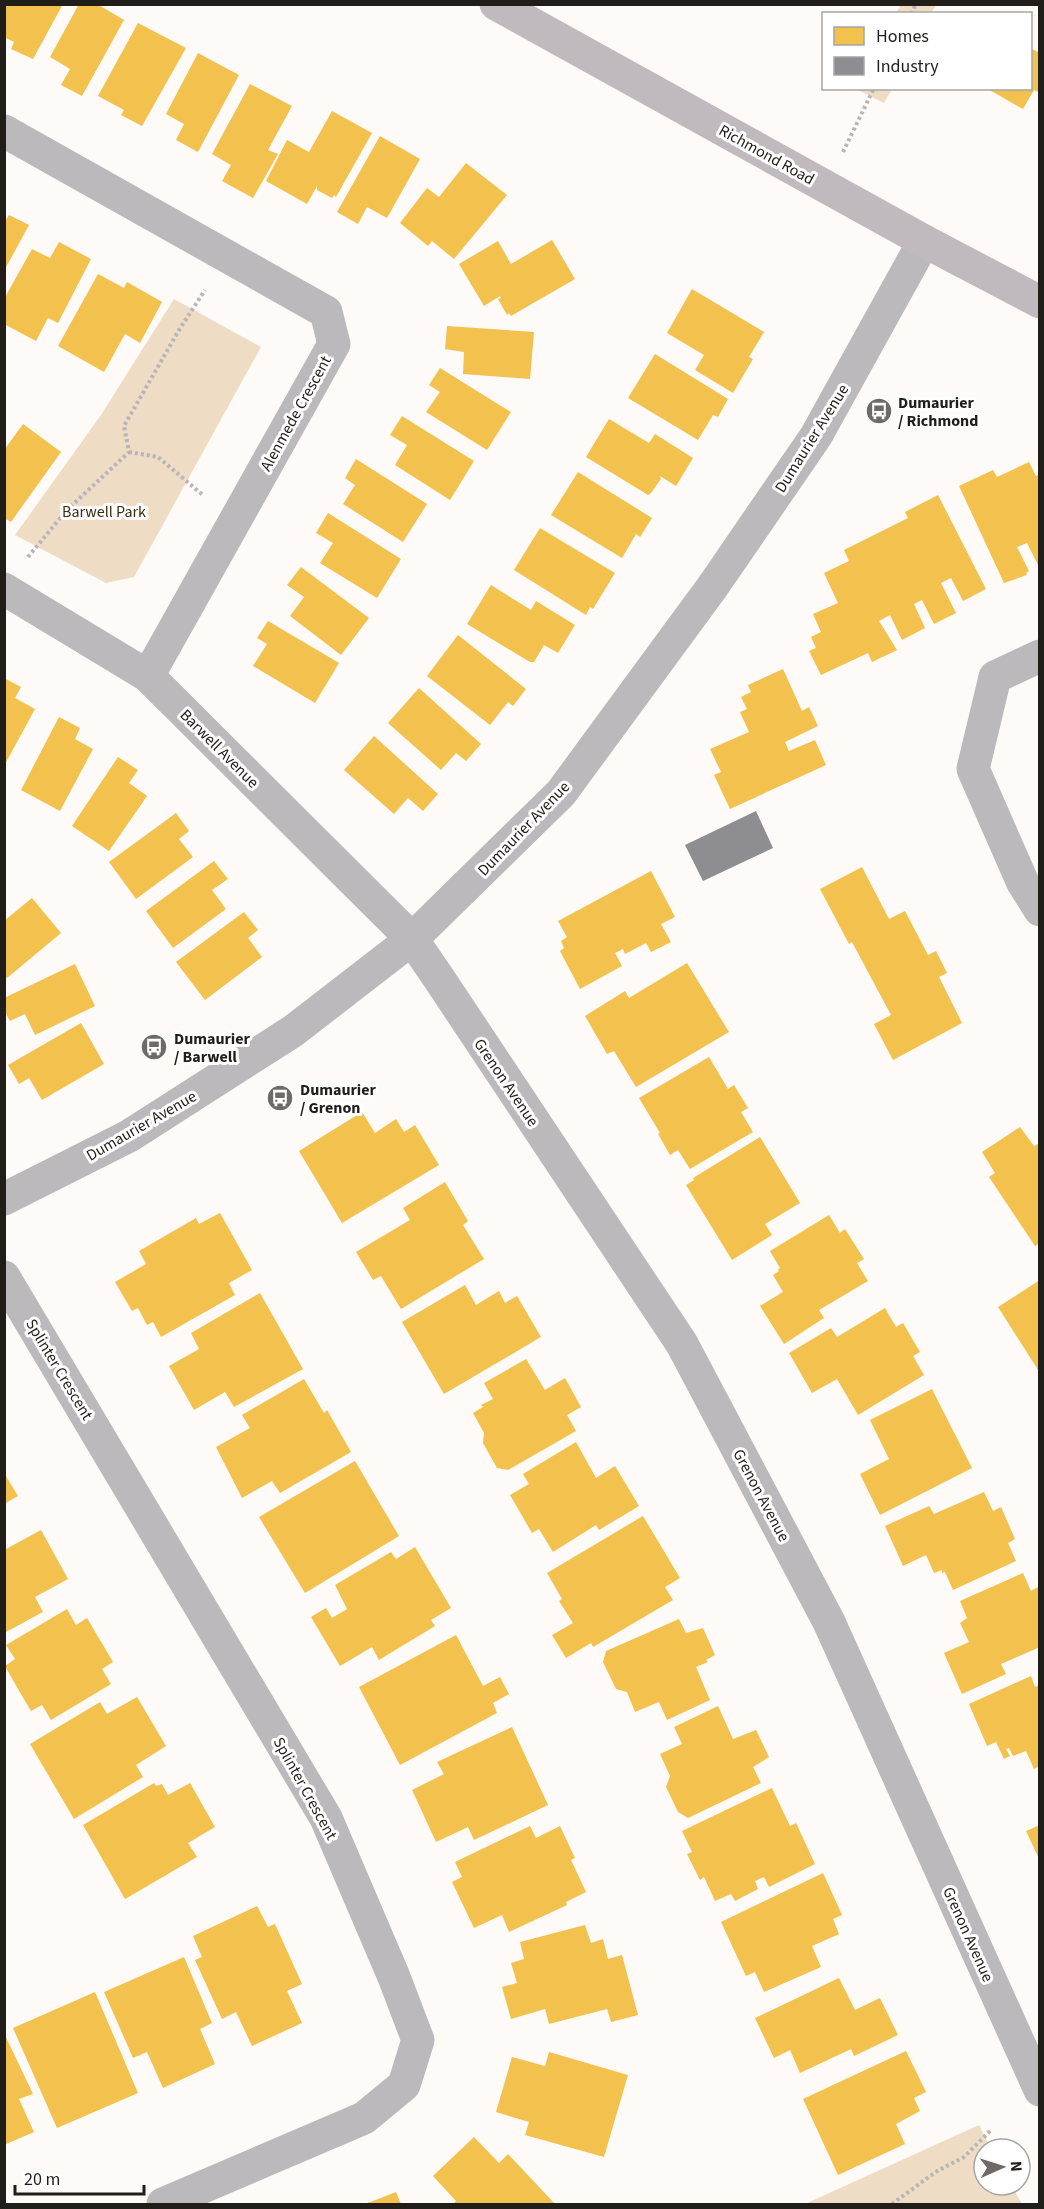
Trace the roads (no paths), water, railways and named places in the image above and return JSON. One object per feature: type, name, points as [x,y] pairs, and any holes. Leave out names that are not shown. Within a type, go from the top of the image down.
[{"type":"main road","name":"Richmond Road","points":[[496,4],[924,241],[1040,302]]},
{"type":"street","name":"Alenmede Crescent","points":[[4,131],[326,312],[334,344],[148,675]]},
{"type":"street","name":"Dumaurier Avenue","points":[[4,1199],[129,1136],[293,1031],[412,939],[561,793],[706,596],[816,436],[924,241]]},
{"type":"street","name":"Barwell Avenue","points":[[6,590],[148,675],[412,939]]},
{"type":"street","points":[[1040,656],[995,677],[973,769],[1023,883],[1040,910]]},
{"type":"street","name":"Grenon Avenue","points":[[412,939],[682,1344],[829,1622],[1040,2090]]},
{"type":"street","name":"Splinter Crescent","points":[[4,1276],[326,1818],[394,1977],[418,2040],[404,2085],[364,2118],[163,2205]]},
{"type":"place","name":"Dumaurier / Richmond","points":[[879,411]]},
{"type":"place","name":"Dumaurier / Barwell","points":[[154,1047]]},
{"type":"place","name":"Dumaurier / Grenon","points":[[280,1098]]},
{"type":"park label","name":"Barwell Park","points":[[104,511]]}]
